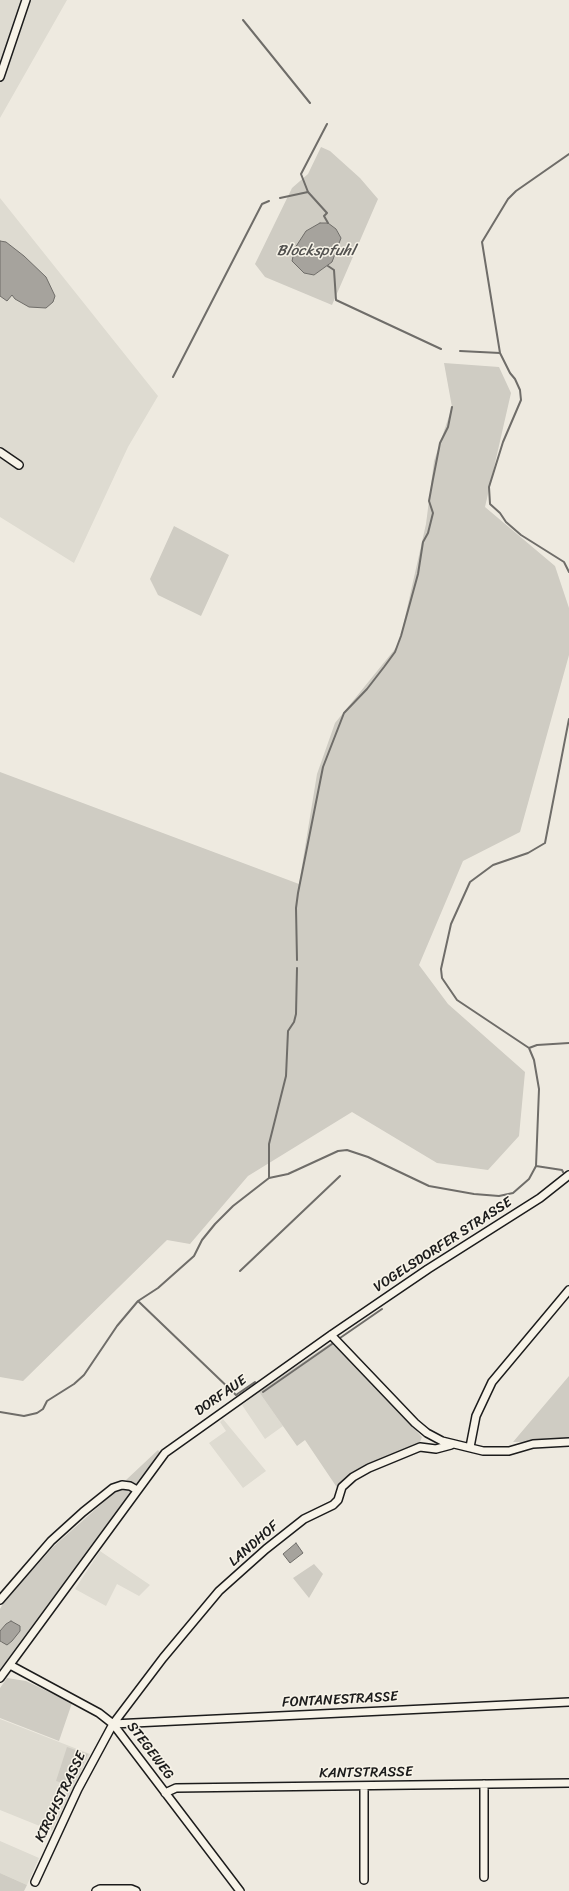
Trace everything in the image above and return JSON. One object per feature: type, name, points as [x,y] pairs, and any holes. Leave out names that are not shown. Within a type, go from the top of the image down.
[{"type":"street","points":[[0,77],[26,0]]},
{"type":"street","points":[[0,452],[19,465]]},
{"type":"street","name":"VOGELSDORFER STRASSE","points":[[331,1335],[428,1269],[540,1198],[569,1175]]},
{"type":"street","points":[[470,1448],[476,1416],[492,1382],[569,1290]]},
{"type":"street","points":[[331,1335],[415,1423],[427,1433],[452,1445],[483,1451],[509,1451],[533,1444],[569,1442]]},
{"type":"street","name":"DORFAUE","points":[[0,1678],[165,1453],[331,1335]]},
{"type":"street","name":"LANDHOF","points":[[113,1724],[163,1658],[220,1591],[266,1549],[304,1518],[333,1505],[338,1500],[342,1487],[353,1477],[368,1468],[420,1447],[436,1449],[452,1445]]},
{"type":"street","points":[[0,1600],[51,1541],[83,1512],[113,1488],[122,1485],[130,1486],[137,1490]]},
{"type":"street","name":"STEGEWEG","points":[[10,1665],[99,1713],[113,1724],[236,1890]]},
{"type":"street","name":"FONTANESTRASSE","points":[[113,1724],[569,1702]]},
{"type":"street","name":"KIRCHSTRASSE","points":[[35,1882],[78,1790],[113,1724]]},
{"type":"street","name":"KANTSTRASSE","points":[[165,1793],[176,1788],[569,1783]]},
{"type":"street","points":[[484,1784],[484,1877]]},
{"type":"street","points":[[364,1786],[364,1880]]},
{"type":"street","points":[[96,1891],[100,1889],[131,1889],[136,1891]]},
{"type":"shaded area","points":[[0,0],[67,0],[0,118]]},
{"type":"shaded area","points":[[321,147],[330,151],[360,178],[378,199],[332,305],[265,277],[255,264],[292,188],[308,174]],"holes":[[[336,229],[341,238],[332,262],[314,275]]]},
{"type":"shaded area","points":[[0,198],[158,396],[128,447],[74,563],[0,517]]},
{"type":"shaded area","points":[[444,363],[499,367],[511,393],[485,507],[555,566],[569,608],[569,655],[520,832],[463,861],[419,965],[448,1004],[525,1072],[519,1136],[488,1170],[437,1163],[352,1112],[248,1176],[190,1244],[167,1240],[23,1381],[0,1377],[0,772],[299,884],[317,774],[335,723],[399,644],[426,524],[434,461],[452,407]]},
{"type":"shaded area","points":[[174,526],[229,555],[201,616],[158,595],[150,579]]},
{"type":"shaded area","points":[[332,1342],[422,1437],[418,1447],[373,1464],[338,1489],[305,1440],[297,1446],[259,1392]]},
{"type":"shaded area","points":[[569,1376],[569,1441],[513,1442]]},
{"type":"shaded area","points":[[259,1392],[283,1426],[265,1439],[242,1405]]},
{"type":"shaded area","points":[[223,1419],[266,1471],[243,1488],[209,1443],[226,1431],[220,1422]]},
{"type":"shaded area","points":[[158,1450],[161,1454],[136,1485],[126,1480]]},
{"type":"shaded area","points":[[120,1489],[134,1490],[0,1673],[0,1641],[2,1643],[6,1624],[0,1631],[0,1609],[4,1602],[54,1546]]},
{"type":"shaded area","points":[[100,1551],[150,1585],[139,1596],[117,1584],[106,1606],[75,1589]]},
{"type":"shaded area","points":[[314,1564],[323,1574],[309,1598],[293,1578]]},
{"type":"shaded area","points":[[7,1678],[26,1681],[72,1703],[59,1741],[0,1718],[0,1688]]},
{"type":"shaded area","points":[[0,1719],[90,1754],[52,1831],[0,1810]]},
{"type":"shaded area","points":[[67,1747],[88,1754],[72,1786],[56,1781]]},
{"type":"shaded area","points":[[0,1841],[39,1858],[27,1885],[0,1873]]},
{"type":"shaded area","points":[[0,1873],[27,1885],[24,1891],[0,1891]]},
{"type":"water","name":"Blockspfuhl","points":[[320,223],[328,223],[336,229],[341,238],[332,262],[314,275],[304,273],[292,261],[295,248],[306,231]]},
{"type":"water","points":[[0,241],[6,242],[24,256],[46,277],[55,296],[53,302],[46,308],[29,307],[15,299],[12,295],[7,301],[0,296]]},
{"type":"water","points":[[296,1543],[303,1553],[290,1563],[283,1554]]},
{"type":"water","points":[[11,1621],[20,1626],[20,1631],[7,1645],[0,1641],[0,1631]]},
{"type":"waterway","points":[[243,20],[310,103]]},
{"type":"waterway","points":[[327,124],[301,174],[308,192],[327,213],[324,216],[328,223]]},
{"type":"waterway","points":[[569,154],[516,191],[508,199],[482,242],[500,353],[520,390],[521,400],[503,442],[489,487],[490,504],[500,513],[506,522],[521,535],[564,562],[569,572]]},
{"type":"waterway","points":[[280,198],[308,192]]},
{"type":"waterway","points":[[173,377],[262,204],[269,201]]},
{"type":"waterway","points":[[328,266],[334,270],[336,300],[441,349]]},
{"type":"waterway","points":[[460,351],[500,353]]},
{"type":"waterway","points":[[297,960],[296,908],[298,893],[323,767],[344,713],[367,689],[384,667],[395,652],[401,636],[418,574],[423,542],[428,533],[433,513],[429,501],[440,443],[448,427],[452,407]]},
{"type":"waterway","points":[[0,1412],[24,1416],[37,1413],[43,1409],[47,1401],[74,1384],[84,1375],[117,1326],[138,1301],[158,1288],[194,1256],[202,1240],[215,1224],[233,1206],[269,1178],[288,1174],[338,1151],[347,1150],[368,1157],[429,1186],[474,1194],[499,1196],[513,1193],[529,1179],[536,1166],[539,1089],[534,1060],[529,1048],[457,1000],[442,978],[441,969],[451,924],[470,882],[493,865],[528,853],[545,843],[569,719]]},
{"type":"waterway","points":[[269,1178],[269,1144],[286,1076],[288,1031],[294,1022],[296,1014],[297,968]]},
{"type":"waterway","points":[[529,1048],[537,1045],[569,1043]]},
{"type":"waterway","points":[[536,1166],[562,1170],[563,1172]]},
{"type":"waterway","points":[[240,1271],[340,1176]]},
{"type":"waterway","points":[[138,1301],[236,1395],[255,1382]]},
{"type":"waterway","points":[[340,1338],[382,1309]]},
{"type":"waterway","points":[[263,1392],[332,1344]]}]
